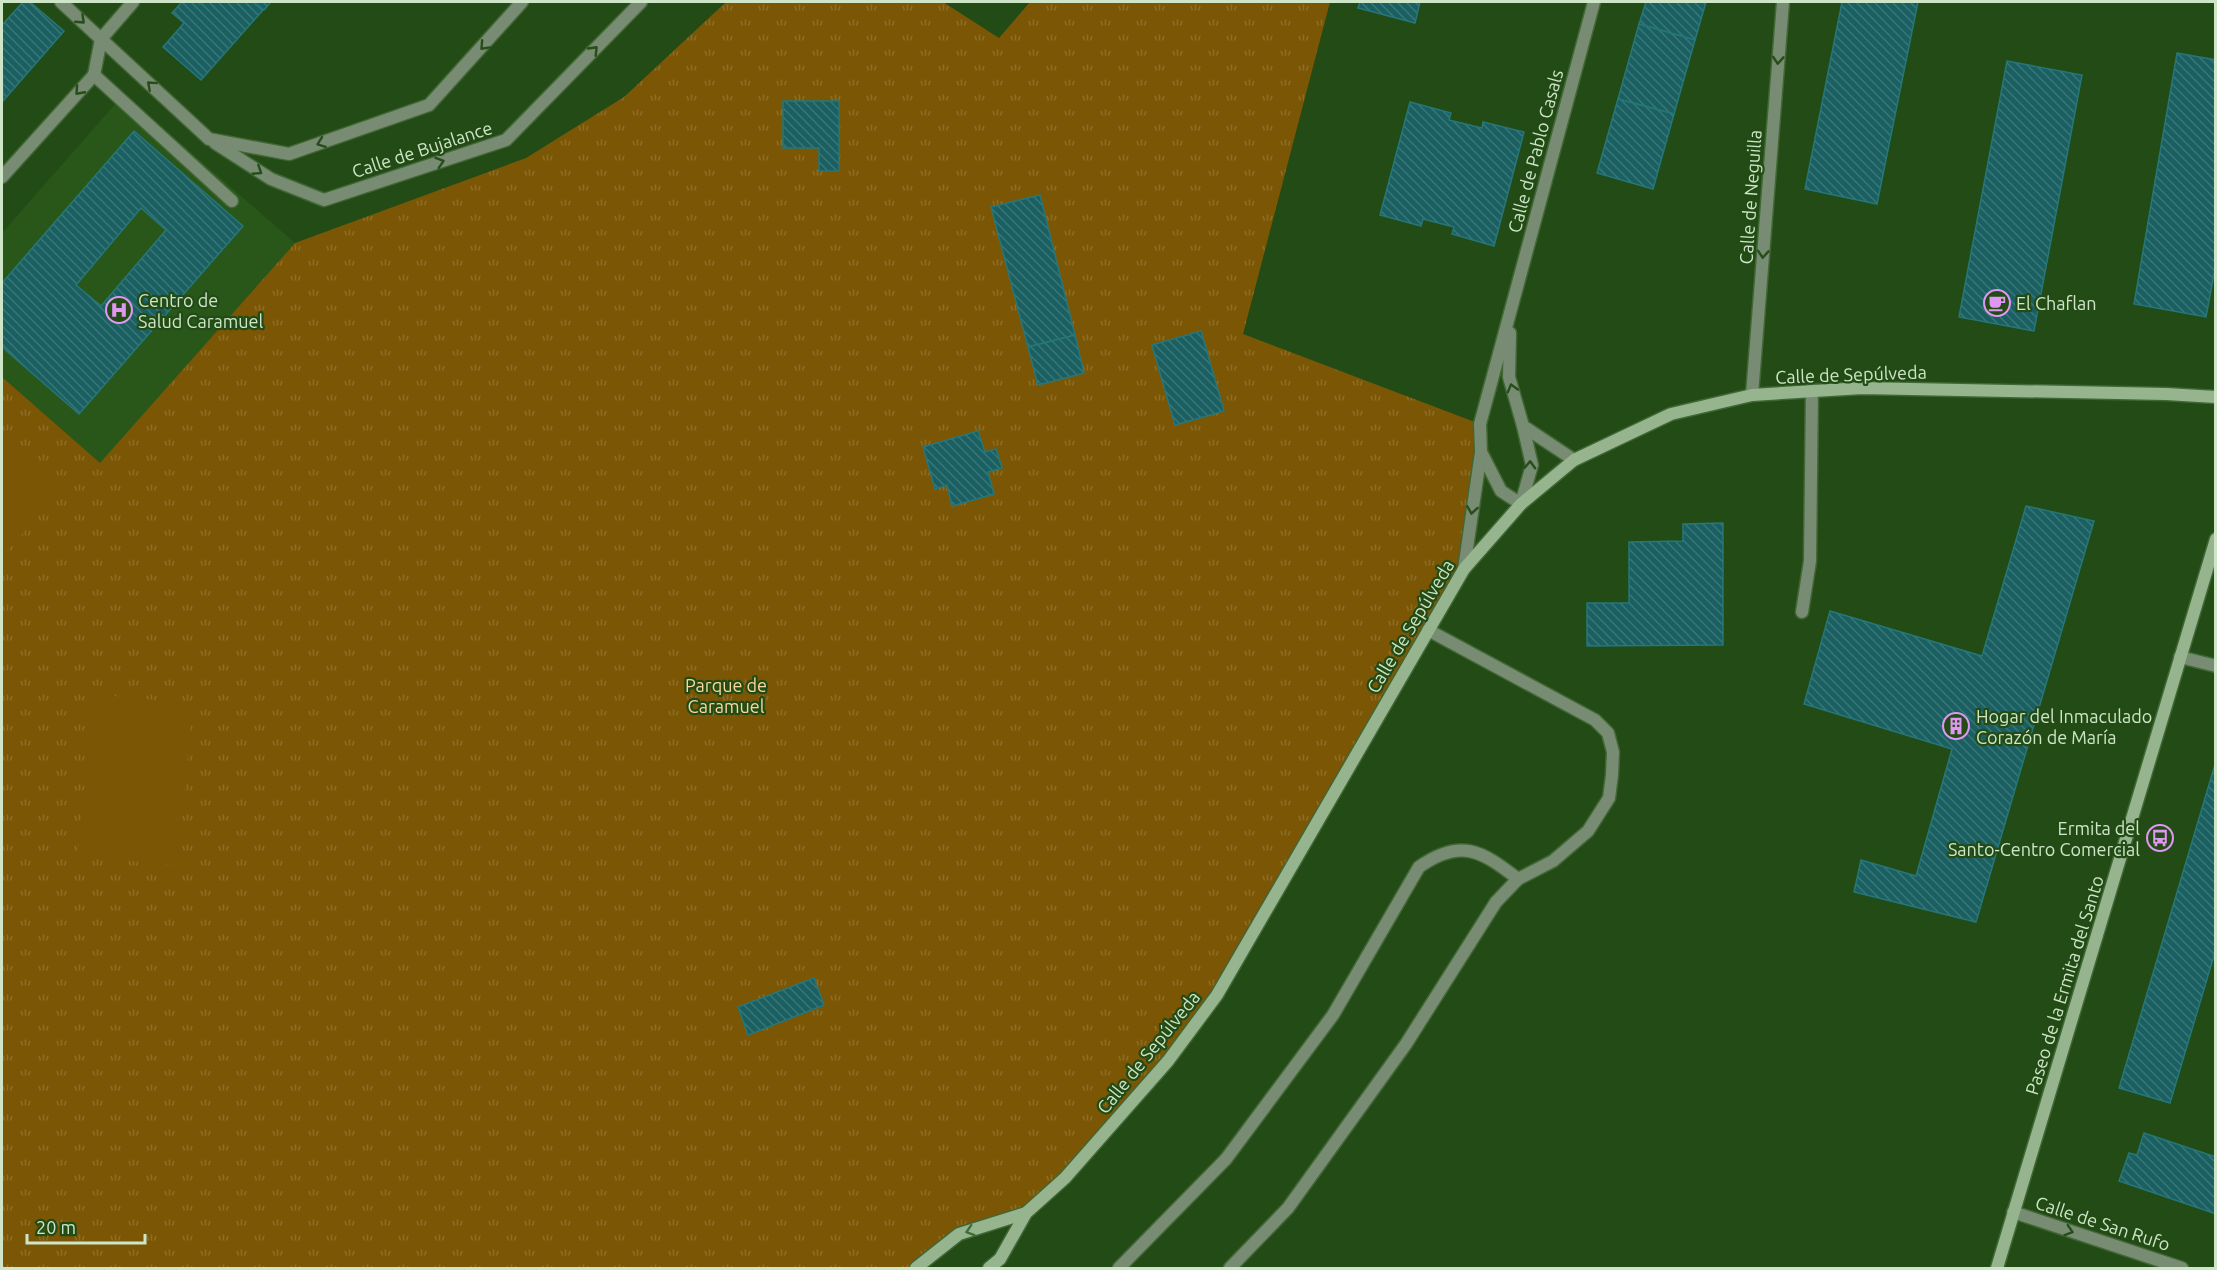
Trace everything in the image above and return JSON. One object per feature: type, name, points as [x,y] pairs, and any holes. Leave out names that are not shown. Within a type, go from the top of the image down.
[{"type":"street","name":"Calle de Bujalance","points":[[61,2],[209,139],[270,179],[324,200],[506,140],[641,2]]},
{"type":"street","points":[[2,177],[94,75],[101,39],[133,2]]},
{"type":"street","name":"Calle de Bujalance","points":[[209,139],[289,154],[429,105],[522,2]]},
{"type":"street","name":"Calle de Pablo Casals","points":[[1464,569],[1481,453],[1480,424],[1594,2]]},
{"type":"street","name":"Calle de Neguilla","points":[[1752,396],[1783,2]]},
{"type":"street","points":[[94,75],[232,201]]},
{"type":"street","name":"Calle de Pablo Casals","points":[[1481,453],[1501,491],[1521,504],[1532,465],[1509,377],[1511,310]]},
{"type":"street","name":"Calle de Sepúlveda","points":[[989,1269],[1000,1259],[1026,1213],[1065,1178],[1161,1069],[1217,995],[1464,569],[1521,504],[1574,460],[1671,414],[1752,396],[1812,390],[1862,388],[1989,390],[2216,397]]},
{"type":"street","points":[[1802,612],[1810,561],[1812,390]]},
{"type":"street","points":[[1523,426],[1574,460]]},
{"type":"street","name":"Paseo de la Ermita del Santo","points":[[1996,1269],[2216,539]]},
{"type":"street","points":[[1230,1269],[1288,1208],[1406,1044],[1496,902],[1518,879],[1553,861],[1588,831],[1609,798],[1613,752],[1608,733],[1595,720],[1428,630]]},
{"type":"street","points":[[2180,657],[2216,666]]},
{"type":"street","points":[[1119,1269],[1233,1149],[1333,1015],[1419,867],[1438,853],[1464,850],[1492,859],[1518,879]]},
{"type":"street","name":"Calle de San Rufo","points":[[2013,1212],[2182,1269]]},
{"type":"street","name":"Calle de Sepúlveda","points":[[915,1269],[959,1234],[1026,1213]]},
{"type":"shaded area","name":"Centro de Salud Caramuel","points":[[124,94],[295,243],[100,464],[2,377],[2,233]]},
{"type":"green space","name":"Parque de Caramuel","points":[[726,2],[943,2],[999,38],[1030,2],[1330,2],[1243,334],[1480,424],[1464,569],[1247,946],[1168,1061],[1026,1213],[959,1234],[916,1268],[2,1268],[2,377],[100,463],[295,243],[526,158],[624,97]]},
{"type":"green space","points":[[2,432],[63,489],[2,556]]},
{"type":"green space","points":[[94,694],[193,704],[177,866],[78,855]]},
{"type":"building","points":[[23,2],[30,2],[64,31],[3,101],[2,25]]},
{"type":"building","points":[[182,2],[200,4],[203,2],[252,2],[263,10],[201,80],[163,47],[184,23],[172,13]]},
{"type":"building","points":[[254,2],[271,2],[264,10]]},
{"type":"building","points":[[1360,2],[1420,2],[1415,23],[1358,8]]},
{"type":"building","points":[[1646,2],[1706,2],[1695,40],[1639,24]]},
{"type":"building","points":[[1842,2],[1918,2],[1877,204],[1805,189]]},
{"type":"building","points":[[1639,24],[1695,40],[1674,114],[1618,99]]},
{"type":"building","points":[[2177,53],[2216,60],[2216,263],[2206,317],[2134,304]]},
{"type":"building","points":[[2007,61],[2082,75],[2034,331],[1959,317]]},
{"type":"building","points":[[1618,99],[1674,114],[1653,189],[1597,173]]},
{"type":"building","points":[[783,101],[839,101],[839,171],[819,171],[819,148],[783,148]]},
{"type":"building","points":[[1410,102],[1451,113],[1449,120],[1482,128],[1483,122],[1524,132],[1494,246],[1452,234],[1454,227],[1423,219],[1421,226],[1380,215]]},
{"type":"building","points":[[134,131],[243,226],[79,414],[2,347],[2,283]],"holes":[[[141,208],[166,230],[101,306],[76,285]]]},
{"type":"building","points":[[1040,195],[1075,335],[1028,347],[991,207]]},
{"type":"building","points":[[1201,331],[1224,411],[1175,425],[1152,345]]},
{"type":"building","points":[[1075,335],[1084,373],[1038,385],[1028,347]]},
{"type":"building","points":[[978,431],[985,452],[996,449],[1002,468],[988,472],[994,494],[952,506],[947,485],[935,489],[923,447]]},
{"type":"building","name":"Hogar del Inmaculado Corazón de María","points":[[2026,506],[2094,521],[1976,922],[1854,892],[1861,860],[1916,876],[1952,749],[1804,704],[1830,611],[1982,656]]},
{"type":"building","points":[[1723,523],[1723,645],[1587,646],[1587,603],[1629,603],[1629,542],[1683,541],[1683,524]]},
{"type":"building","points":[[2216,761],[2216,949],[2170,1103],[2119,1088]]},
{"type":"building","points":[[814,978],[824,1005],[748,1035],[738,1007]]},
{"type":"building","points":[[2144,1133],[2216,1157],[2216,1214],[2119,1181],[2129,1153],[2137,1155]]},
{"type":"place","name":"El Chaflan","points":[[1997,303]]},
{"type":"place","name":"Centro de Salud Caramuel","points":[[119,310]]},
{"type":"place","name":"Hogar del Inmaculado Corazón de María","points":[[1956,726]]},
{"type":"place","name":"Ermita del Santo-Centro Comercial","points":[[2160,838]]}]
